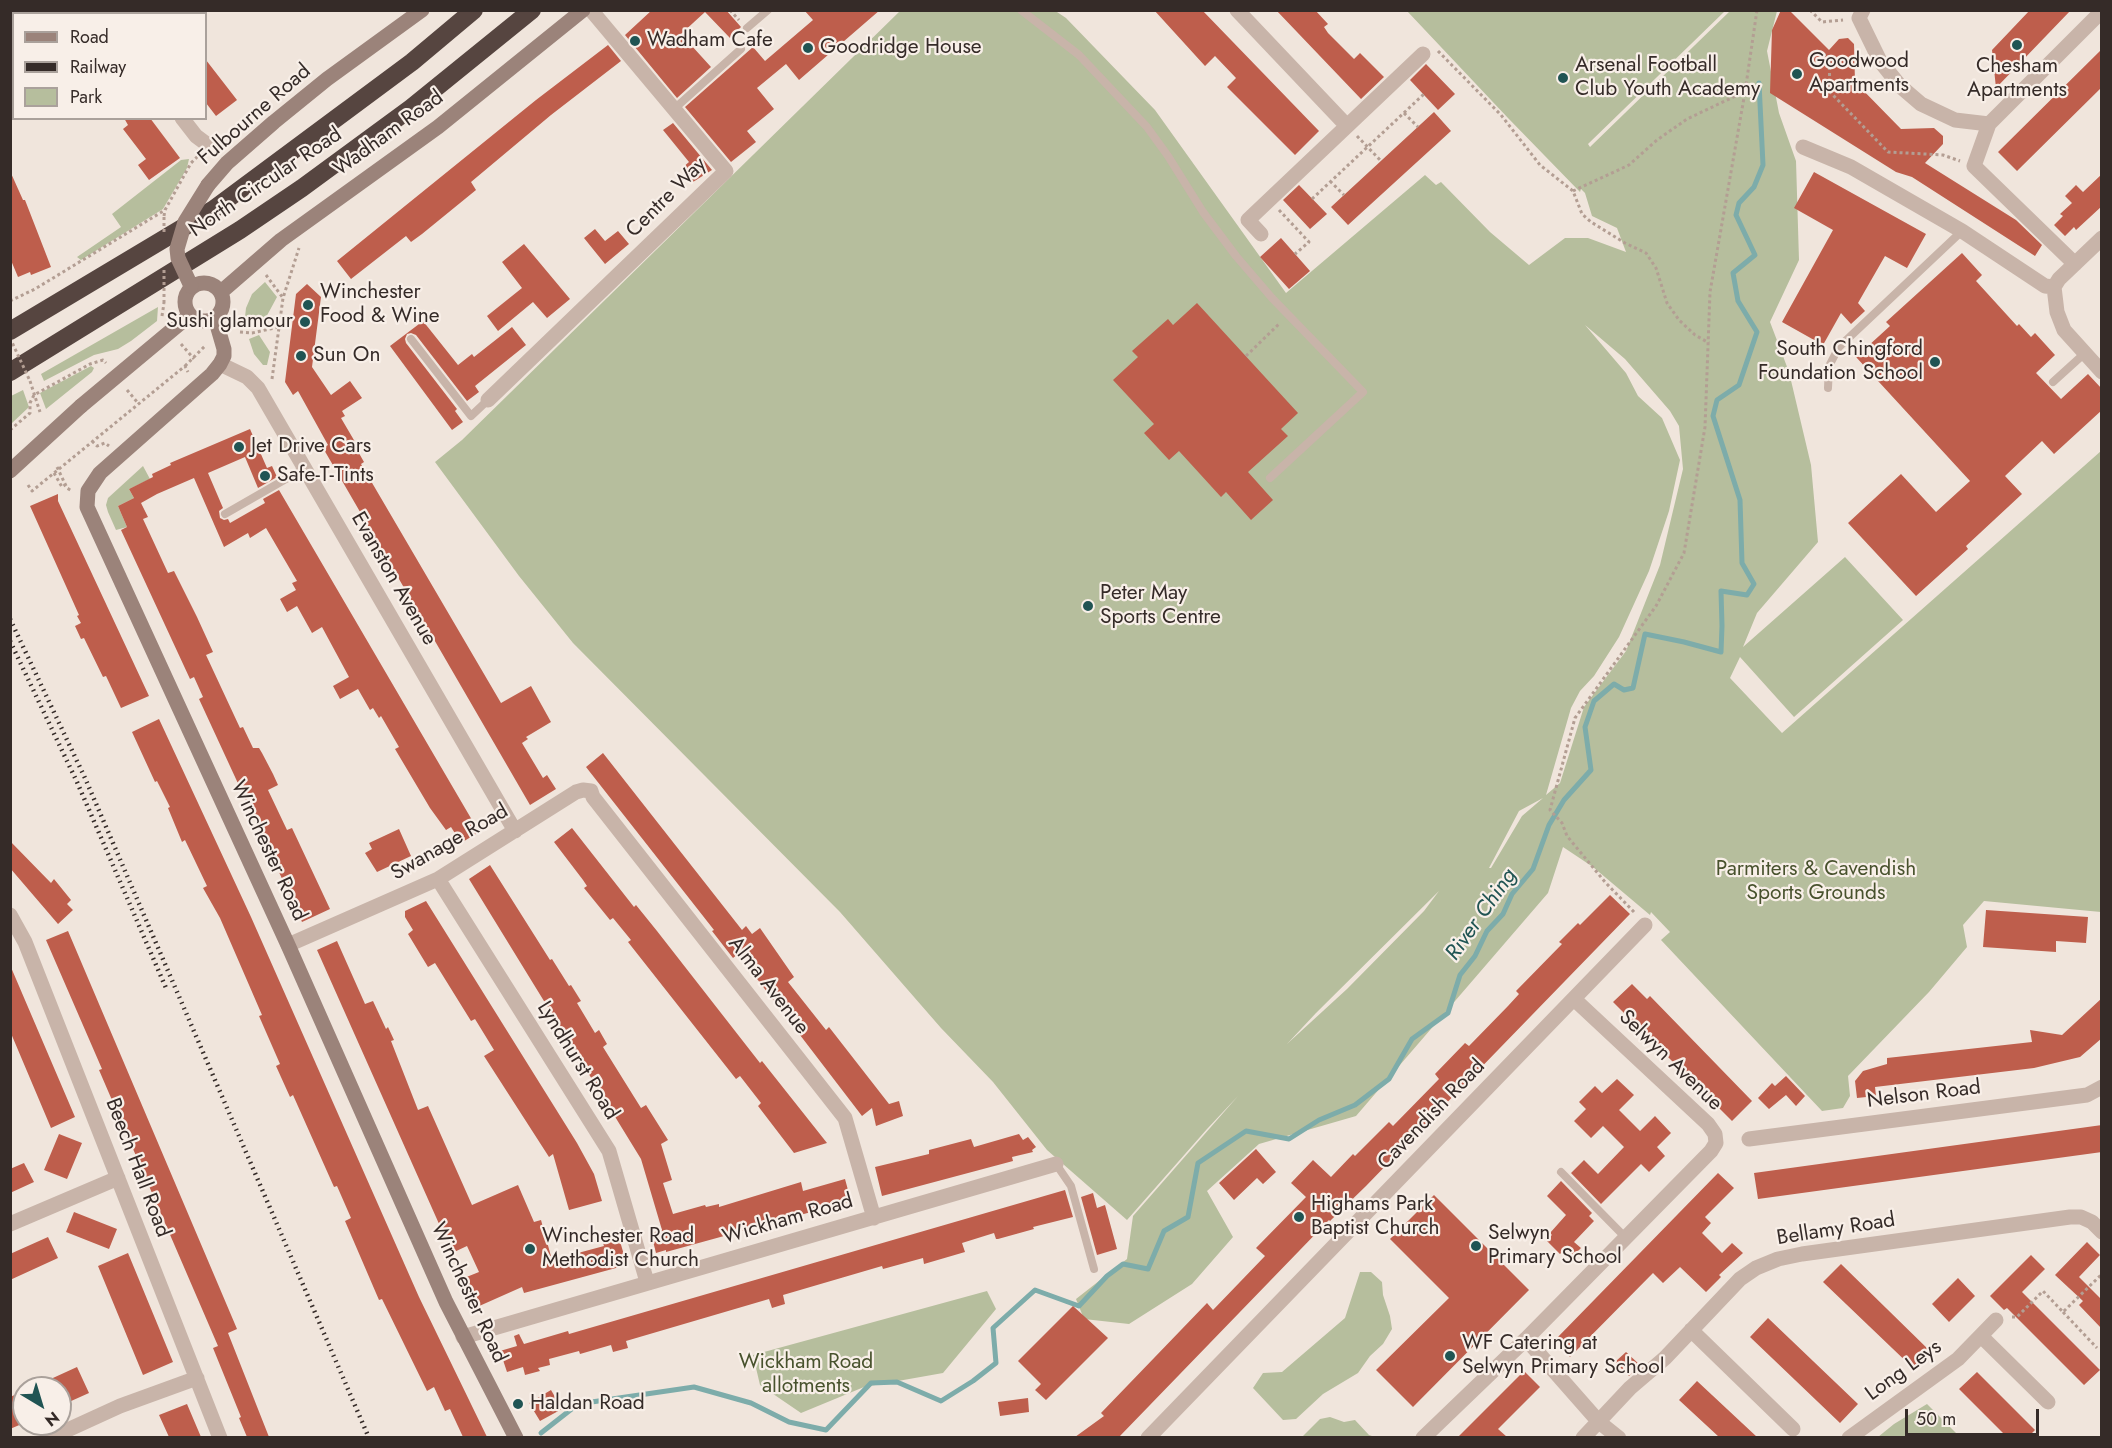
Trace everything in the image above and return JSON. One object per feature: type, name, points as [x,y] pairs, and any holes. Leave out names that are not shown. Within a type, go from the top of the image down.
[{"type":"highway","name":"North Circular Road","points":[[10,331],[214,209],[412,62],[474,10]]},
{"type":"highway","name":"North Circular Road","points":[[10,372],[240,230],[302,189],[411,108],[532,10]]},
{"type":"main road","name":"Fulbourne Road","points":[[192,287],[178,258],[177,249],[185,222],[208,185],[227,163],[274,122],[327,79],[422,10]]},
{"type":"main road","name":"Wadham Road","points":[[221,292],[280,240],[438,127],[583,10]]},
{"type":"main road","points":[[208,284],[221,292],[223,303],[215,318],[205,321],[190,315],[186,301],[192,287],[208,284]]},
{"type":"main road","points":[[10,471],[81,406],[190,315]]},
{"type":"main road","points":[[87,500],[92,483],[110,461],[204,382],[220,364],[224,356],[224,349],[215,318]]},
{"type":"main road","name":"Winchester Road","points":[[87,500],[90,519],[288,945],[463,1337],[516,1437]]},
{"type":"street","name":"Centre Way","points":[[488,400],[726,171],[591,10]]},
{"type":"street","points":[[1237,10],[1347,126]]},
{"type":"street","points":[[2075,264],[1974,166],[1989,124],[2102,11]]},
{"type":"street","points":[[1861,14],[1880,61],[1900,86],[1921,104],[1955,120],[1989,124]]},
{"type":"street","points":[[1261,234],[1248,220],[1423,54]]},
{"type":"street","points":[[184,120],[196,136],[208,145]]},
{"type":"street","points":[[1803,147],[1851,167],[1962,231],[2045,286],[2056,283],[2102,238]]},
{"type":"street","points":[[2056,283],[2057,312],[2064,330],[2102,372]]},
{"type":"street","name":"Evanston Avenue","points":[[220,364],[247,377],[258,388],[269,405],[515,831]]},
{"type":"street","name":"Swanage Road","points":[[288,945],[438,879],[576,792],[591,791],[593,797]]},
{"type":"street","name":"Alma Avenue","points":[[593,797],[845,1118],[874,1218]]},
{"type":"street","name":"Lyndhurst Road","points":[[438,879],[609,1151],[647,1282]]},
{"type":"street","name":"Beech Hall Road","points":[[10,915],[25,942],[220,1437]]},
{"type":"street","name":"Cavendish Road","points":[[1148,1437],[1646,925]]},
{"type":"street","name":"Selwyn Avenue","points":[[1423,1437],[1526,1339],[1711,1151],[1716,1143],[1715,1134],[1707,1124],[1574,999]]},
{"type":"street","name":"Nelson Road","points":[[1749,1138],[2087,1095],[2102,1087]]},
{"type":"street","name":"Wickham Road","points":[[463,1337],[1056,1164]]},
{"type":"street","points":[[10,1224],[118,1178]]},
{"type":"street","name":"Bellamy Road","points":[[1583,1437],[1630,1388],[1665,1358],[1740,1279],[1756,1268],[1778,1259],[2070,1217],[2081,1217],[2092,1222],[2102,1232]]},
{"type":"street","name":"Long Leys","points":[[1849,1437],[1932,1379],[1996,1320]]},
{"type":"street","points":[[1690,1330],[1793,1429]]},
{"type":"street","points":[[1981,1336],[2048,1402]]},
{"type":"street","points":[[1526,1339],[1599,1422],[1619,1437]]},
{"type":"street","points":[[50,1437],[120,1406],[197,1378]]},
{"type":"lane","points":[[747,28],[768,10]]},
{"type":"lane","points":[[1021,10],[1079,55],[1147,128],[1168,156],[1203,212],[1236,256],[1288,316],[1363,392],[1270,478]]},
{"type":"lane","points":[[675,109],[741,49]]},
{"type":"lane","points":[[1828,388],[1829,366],[1839,347],[1962,231]]},
{"type":"lane","points":[[411,339],[471,416],[488,400]]},
{"type":"lane","points":[[2053,382],[2085,353]]},
{"type":"lane","points":[[225,514],[305,468]]},
{"type":"lane","points":[[1056,1164],[1071,1186],[1094,1269]]},
{"type":"lane","points":[[1561,1172],[1625,1237]]},
{"type":"path","points":[[1646,925],[1567,836],[1562,823],[1550,810],[1575,718],[1656,606],[1684,553],[1706,427],[1710,292],[1757,10]]},
{"type":"path","points":[[1810,10],[1822,22],[1861,14]]},
{"type":"path","points":[[1423,54],[1435,48],[1446,57],[1501,115],[1540,165],[1573,191],[1582,214],[1625,243],[1646,253],[1656,268],[1667,303],[1679,320],[1709,344]]},
{"type":"path","points":[[1823,55],[1828,55],[1830,92],[1888,152],[1943,155],[1974,166]]},
{"type":"path","points":[[1573,191],[1629,165],[1657,140],[1688,119],[1745,92]]},
{"type":"path","points":[[1312,199],[1424,94]]},
{"type":"path","points":[[1404,113],[1418,127]]},
{"type":"path","points":[[1347,126],[1381,161]]},
{"type":"path","points":[[164,216],[165,210],[191,163],[208,145]]},
{"type":"path","points":[[1330,181],[1344,195]]},
{"type":"path","points":[[1269,200],[1309,242],[1295,255]]},
{"type":"path","points":[[10,301],[35,289],[165,210]]},
{"type":"path","points":[[269,405],[283,298],[309,218]]},
{"type":"path","points":[[263,272],[283,298]]},
{"type":"path","points":[[1245,356],[1288,316]]},
{"type":"path","points":[[240,332],[252,333],[279,327]]},
{"type":"path","points":[[10,338],[30,381],[39,412]]},
{"type":"path","points":[[177,340],[194,359]]},
{"type":"path","points":[[28,486],[32,491],[138,403],[186,368],[207,344]]},
{"type":"path","points":[[10,430],[30,413],[30,403],[34,395],[90,364],[103,360],[108,367]]},
{"type":"path","points":[[123,384],[138,403]]},
{"type":"path","points":[[57,468],[67,488],[87,500]]},
{"type":"path","points":[[54,473],[62,487],[65,485]]},
{"type":"path","points":[[2063,1312],[2102,1274]]},
{"type":"path","points":[[1996,1320],[2016,1317],[2043,1291],[2097,1348]]},
{"type":"green space","name":"Peter May Sports Centre","points":[[1054,10],[1066,18],[1155,110],[1286,293],[1425,175],[1436,185],[1441,182],[1490,232],[1529,265],[1565,238],[1588,238],[1626,252],[1617,228],[1592,216],[1585,193],[1581,189],[1580,192],[1407,11],[1725,11],[1588,144],[1590,147],[1730,11],[1777,11],[1767,51],[1779,113],[1796,161],[1799,260],[1770,322],[1789,372],[1811,465],[1818,542],[1757,613],[1743,647],[1845,557],[1903,620],[1794,717],[1740,657],[1730,678],[1782,733],[2101,451],[2101,912],[1984,901],[1963,925],[1967,947],[1929,992],[1848,1076],[1850,1096],[1843,1108],[1822,1111],[1661,940],[1670,932],[1651,912],[1650,915],[1593,867],[1563,847],[1548,893],[1356,1116],[1259,1144],[1207,1191],[1233,1237],[1192,1284],[1129,1324],[1084,1319],[1076,1299],[1127,1259],[1133,1216],[1238,1096],[1127,1220],[1047,1150],[993,1082],[941,1028],[840,912],[573,643],[519,576],[435,462],[462,440],[900,11]],"holes":[[[1585,325],[1625,359],[1670,411],[1679,426],[1683,469],[1660,565],[1626,651],[1584,707],[1560,783],[1546,795],[1571,708],[1580,691],[1594,676],[1619,637],[1649,571],[1669,511],[1680,460],[1662,418],[1638,396],[1626,373]],[[1543,798],[1522,816],[1489,868],[1519,811]],[[1439,891],[1424,911],[1347,989],[1287,1044]]]},
{"type":"green space","points":[[189,159],[187,168],[163,209],[81,260],[77,257],[121,227],[112,214],[181,160]]},
{"type":"green space","points":[[265,282],[277,297],[264,321],[250,327],[244,326],[246,308],[252,294]]},
{"type":"green space","points":[[158,307],[157,321],[131,341],[118,349],[94,355],[44,381],[41,374]]},
{"type":"green space","points":[[259,335],[270,352],[267,365],[263,365],[254,354],[249,339]]},
{"type":"green space","points":[[91,366],[94,368],[92,372],[46,409],[40,393]]},
{"type":"green space","points":[[23,390],[29,407],[11,424],[11,396]]},
{"type":"green space","points":[[143,466],[150,479],[129,489],[134,498],[118,506],[127,527],[116,530],[106,505],[108,498]]},
{"type":"green space","points":[[1360,1272],[1371,1272],[1382,1282],[1392,1329],[1383,1344],[1370,1356],[1358,1373],[1323,1394],[1296,1419],[1283,1420],[1253,1388],[1263,1373],[1282,1372],[1345,1318]]},
{"type":"green space","name":"Wickham Road allotments","points":[[987,1291],[996,1309],[943,1373],[864,1387],[801,1413],[760,1385],[753,1355]]},
{"type":"green space","points":[[1927,1404],[1960,1437],[1878,1437],[1894,1424]]},
{"type":"green space","points":[[1330,1417],[1344,1422],[1355,1420],[1369,1435],[1375,1437],[1302,1437],[1320,1419]]},
{"type":"building","points":[[652,10],[726,10],[741,27],[730,38],[705,12],[681,34],[711,67],[677,98],[625,35]]},
{"type":"building","points":[[804,10],[880,10],[799,80],[786,64],[757,88],[774,109],[747,131],[756,142],[731,162],[685,107],[753,47],[765,61],[813,20]]},
{"type":"building","points":[[1154,10],[1202,10],[1319,131],[1295,155],[1227,87],[1236,78],[1215,56],[1205,66]]},
{"type":"building","points":[[1276,10],[1315,10],[1328,24],[1324,27],[1328,33],[1354,59],[1360,53],[1384,77],[1361,99]]},
{"type":"building","points":[[1781,10],[1789,10],[1829,50],[1839,39],[1848,38],[1854,44],[1855,82],[1901,129],[1934,128],[1943,136],[1943,144],[1925,163],[2016,220],[2042,245],[2035,256],[1912,177],[1896,172],[1770,93],[1772,30]]},
{"type":"building","name":"Chesham Apartments","points":[[2030,10],[2071,10],[1996,88],[1992,50]]},
{"type":"building","points":[[608,45],[621,61],[551,115],[471,182],[476,190],[422,234],[411,242],[406,236],[351,279],[337,261],[536,100]]},
{"type":"building","points":[[2102,49],[2102,87],[2017,171],[1998,152]]},
{"type":"building","points":[[207,61],[237,100],[216,116],[207,104]]},
{"type":"building","points":[[1426,64],[1455,94],[1438,110],[1410,80]]},
{"type":"building","points":[[1434,112],[1451,131],[1348,225],[1331,207]]},
{"type":"building","points":[[125,120],[152,120],[180,158],[149,180],[138,165],[146,159],[123,129],[128,125]]},
{"type":"building","points":[[673,123],[712,170],[693,182],[682,168],[689,162],[663,130]]},
{"type":"building","points":[[10,171],[25,200],[51,267],[31,275],[30,272],[18,277],[10,258]]},
{"type":"building","points":[[1814,172],[1926,234],[1907,268],[1885,256],[1858,303],[1865,311],[1851,324],[1841,313],[1823,345],[1782,322],[1833,230],[1794,208]]},
{"type":"building","points":[[2102,174],[2102,206],[2076,230],[2074,227],[2065,236],[2054,225],[2063,216],[2060,214],[2072,203],[2065,196],[2076,185],[2083,192]]},
{"type":"building","points":[[1299,185],[1327,214],[1310,229],[1283,200]]},
{"type":"building","points":[[595,229],[605,241],[618,231],[629,244],[605,264],[584,238]]},
{"type":"building","points":[[1281,238],[1310,271],[1289,289],[1260,257]]},
{"type":"building","points":[[524,244],[570,299],[547,318],[533,302],[498,331],[487,316],[522,288],[502,262]]},
{"type":"building","points":[[1962,253],[1982,275],[1976,281],[2017,326],[2019,324],[2031,337],[2035,333],[2055,355],[2036,373],[2061,399],[2088,374],[2102,389],[2102,410],[2054,454],[2042,441],[2005,476],[2022,494],[1966,546],[1968,549],[1916,596],[1848,523],[1901,474],[1936,512],[1970,481],[1856,357],[1890,326],[1886,322]]},
{"type":"building","points":[[307,284],[321,297],[312,367],[331,395],[350,381],[362,398],[342,411],[345,416],[341,418],[358,447],[356,448],[364,462],[361,464],[501,703],[531,686],[551,722],[526,737],[528,739],[522,743],[543,778],[547,775],[556,789],[530,805],[323,448],[328,445],[298,391],[293,395],[285,382],[296,294]]},
{"type":"building","points":[[1197,303],[1298,413],[1281,429],[1288,436],[1248,472],[1273,500],[1251,520],[1226,492],[1221,497],[1179,451],[1169,460],[1144,433],[1154,424],[1113,380],[1138,357],[1132,351],[1168,319],[1173,325]]},
{"type":"building","points":[[423,321],[458,365],[472,354],[474,357],[512,327],[526,345],[475,386],[479,392],[467,401],[416,335],[407,334],[406,343],[457,409],[455,411],[463,422],[452,430],[390,346]]},
{"type":"building","points":[[250,429],[267,468],[272,466],[277,477],[258,488],[245,457],[208,473],[223,508],[219,511],[220,518],[228,519],[230,523],[265,503],[263,499],[279,490],[479,832],[461,843],[451,827],[446,830],[430,808],[395,749],[399,747],[381,716],[379,718],[373,708],[370,710],[358,689],[340,699],[333,686],[349,677],[322,627],[312,633],[297,606],[287,612],[280,599],[296,590],[292,583],[297,581],[266,528],[250,538],[248,533],[224,547],[194,478],[157,494],[141,503],[148,517],[143,519],[168,573],[174,571],[197,617],[213,652],[206,655],[240,728],[243,727],[253,748],[259,748],[273,774],[278,785],[268,790],[287,830],[292,828],[330,909],[302,922],[199,699],[203,697],[194,677],[190,679],[121,530],[127,527],[118,506],[134,498],[129,489],[153,477],[152,474],[171,465],[170,463]]},
{"type":"building","points":[[58,494],[58,501],[149,696],[121,708],[106,676],[103,677],[84,638],[81,639],[75,626],[81,623],[77,616],[79,615],[30,506]]},
{"type":"building","points":[[159,719],[251,917],[419,1297],[487,1437],[463,1437],[450,1409],[445,1411],[434,1387],[427,1391],[382,1299],[379,1300],[345,1221],[351,1218],[337,1186],[334,1187],[293,1095],[290,1097],[276,1066],[280,1064],[259,1016],[262,1015],[220,918],[203,888],[207,886],[185,840],[182,842],[168,808],[170,807],[157,781],[155,782],[132,732]]},
{"type":"building","points":[[603,753],[742,930],[746,926],[752,934],[760,928],[794,977],[788,982],[826,1030],[829,1027],[889,1104],[899,1101],[903,1116],[876,1126],[872,1108],[862,1116],[738,954],[733,958],[712,931],[714,930],[586,767]]},
{"type":"building","points":[[572,828],[827,1143],[794,1153],[758,1106],[761,1103],[740,1076],[736,1079],[628,942],[631,940],[613,918],[610,920],[584,888],[587,886],[554,842]]},
{"type":"building","points":[[399,829],[411,856],[377,872],[365,853],[372,849],[369,843]]},
{"type":"building","points":[[10,841],[51,883],[54,879],[71,900],[67,904],[73,910],[58,924],[10,868]]},
{"type":"building","points":[[490,865],[550,960],[552,959],[581,1001],[577,1003],[595,1033],[599,1030],[607,1044],[603,1047],[641,1108],[646,1105],[668,1140],[661,1144],[672,1180],[663,1183],[673,1214],[705,1205],[706,1207],[719,1204],[719,1207],[801,1182],[803,1191],[845,1179],[851,1201],[656,1253],[651,1233],[662,1230],[641,1159],[469,879]]},
{"type":"building","points":[[1610,895],[1630,914],[1119,1437],[1075,1437],[1104,1416],[1101,1413],[1207,1303],[1213,1310],[1265,1256],[1256,1248],[1306,1197],[1291,1183],[1313,1160],[1331,1177],[1389,1122],[1393,1126],[1439,1079],[1435,1074],[1465,1043],[1469,1046],[1519,994],[1516,991],[1562,944],[1559,942]]},
{"type":"building","points":[[426,901],[577,1143],[594,1174],[602,1201],[569,1210],[553,1154],[549,1157],[484,1056],[494,1050],[475,1019],[471,1021],[435,963],[428,967],[408,934],[413,930],[405,917],[405,911]]},
{"type":"building","points":[[1986,910],[2088,917],[2086,943],[2056,941],[2056,952],[1983,947]]},
{"type":"building","points":[[68,931],[237,1329],[228,1333],[269,1437],[247,1437],[213,1348],[218,1346],[99,1070],[102,1069],[46,940]]},
{"type":"building","points":[[337,941],[365,1004],[373,1001],[386,1029],[388,1027],[394,1040],[391,1041],[418,1110],[428,1106],[472,1205],[518,1185],[534,1222],[541,1220],[552,1260],[604,1246],[603,1243],[619,1238],[627,1265],[524,1293],[522,1287],[477,1307],[464,1278],[479,1272],[467,1246],[452,1253],[317,950]]},
{"type":"building","points":[[10,965],[75,1117],[51,1128],[10,1031]]},
{"type":"building","points":[[1632,984],[1647,999],[1650,996],[1752,1101],[1732,1121],[1613,1002]]},
{"type":"building","points":[[2102,998],[2102,1038],[2080,1057],[2034,1068],[1875,1087],[1876,1096],[1857,1098],[1855,1081],[1863,1071],[1887,1064],[1887,1058],[2032,1042],[2030,1030],[2062,1035]]},
{"type":"building","points":[[1786,1076],[1805,1096],[1796,1106],[1786,1095],[1769,1109],[1758,1098],[1772,1083],[1775,1086]]},
{"type":"building","points":[[1617,1079],[1634,1095],[1619,1110],[1640,1131],[1655,1116],[1671,1133],[1657,1147],[1665,1156],[1649,1172],[1641,1164],[1601,1204],[1571,1173],[1584,1160],[1598,1174],[1624,1147],[1603,1126],[1591,1138],[1574,1121],[1586,1109],[1579,1102],[1595,1086],[1602,1093]]},
{"type":"building","points":[[2102,1125],[2102,1152],[1758,1199],[1754,1173]]},
{"type":"building","points":[[59,1134],[82,1143],[67,1179],[44,1170]]},
{"type":"building","points":[[1019,1134],[1023,1140],[1028,1137],[1036,1147],[1032,1150],[1033,1152],[1012,1157],[1013,1161],[882,1196],[875,1167],[929,1154],[929,1150],[971,1139],[974,1147]]},
{"type":"building","points":[[1256,1149],[1276,1172],[1263,1184],[1257,1178],[1234,1200],[1219,1183]]},
{"type":"building","points":[[24,1163],[34,1182],[10,1193],[10,1169]]},
{"type":"building","points":[[1718,1173],[1734,1188],[1705,1217],[1711,1223],[1702,1233],[1722,1253],[1732,1243],[1743,1253],[1719,1275],[1721,1277],[1706,1292],[1680,1267],[1663,1283],[1653,1273],[1570,1357],[1554,1341]]},
{"type":"building","points":[[1561,1181],[1592,1213],[1589,1216],[1594,1221],[1574,1242],[1581,1248],[1570,1259],[1562,1252],[1560,1254],[1546,1240],[1566,1215],[1547,1196]]},
{"type":"building","points":[[1065,1190],[1073,1217],[998,1239],[994,1233],[962,1243],[965,1252],[924,1264],[923,1258],[883,1269],[882,1266],[783,1295],[785,1304],[772,1308],[769,1299],[626,1341],[628,1348],[613,1352],[611,1345],[580,1354],[579,1351],[549,1359],[550,1365],[538,1368],[540,1371],[525,1375],[523,1367],[507,1372],[500,1351],[517,1346],[514,1336],[519,1334],[524,1344],[568,1331],[569,1334]]},
{"type":"building","points":[[1093,1193],[1097,1208],[1105,1205],[1117,1249],[1097,1255],[1081,1197]]},
{"type":"building","name":"Selwyn Primary School","points":[[1434,1195],[1529,1290],[1413,1407],[1376,1370],[1449,1298],[1390,1239]]},
{"type":"building","points":[[74,1212],[117,1229],[109,1249],[66,1232]]},
{"type":"building","points":[[48,1237],[58,1258],[10,1280],[10,1254]]},
{"type":"building","points":[[2087,1242],[2100,1255],[2079,1277],[2102,1300],[2102,1329],[2079,1305],[2083,1301],[2055,1275]]},
{"type":"building","points":[[128,1253],[173,1362],[143,1375],[98,1266]]},
{"type":"building","points":[[2031,1255],[2045,1269],[2022,1292],[2100,1370],[2084,1385],[2007,1308],[2004,1310],[1990,1296]]},
{"type":"building","points":[[1841,1264],[1932,1353],[1915,1370],[1823,1282]]},
{"type":"building","points":[[1958,1278],[1975,1296],[1949,1322],[1932,1304]]},
{"type":"building","points":[[1073,1306],[1108,1338],[1046,1400],[1035,1390],[1041,1384],[1018,1361]]},
{"type":"building","points":[[1768,1318],[1858,1404],[1840,1423],[1750,1337]]},
{"type":"building","points":[[1626,1352],[1640,1365],[1629,1376],[1615,1362]]},
{"type":"building","points":[[77,1367],[89,1393],[72,1401],[72,1376],[57,1376]]},
{"type":"building","points":[[1524,1371],[1540,1387],[1498,1429],[1507,1437],[1458,1437]]},
{"type":"building","points":[[1977,1372],[2035,1430],[2028,1437],[2007,1437],[1959,1389]]},
{"type":"building","points":[[1697,1381],[1757,1437],[1719,1437],[1679,1400]]},
{"type":"building","points":[[551,1390],[562,1409],[540,1421],[529,1403]]},
{"type":"building","points":[[12,1396],[12,1428],[10,1429],[10,1397]]},
{"type":"building","points":[[1028,1398],[1029,1412],[1000,1416],[998,1402]]},
{"type":"building","points":[[187,1404],[201,1437],[169,1437],[159,1415]]},
{"type":"waterway","name":"River Ching","points":[[541,1433],[578,1404],[694,1387],[751,1403],[789,1422],[826,1430],[871,1383],[897,1382],[941,1401],[996,1363],[993,1328],[1035,1290],[1079,1306],[1107,1276],[1123,1264],[1148,1269],[1164,1231],[1188,1217],[1198,1163],[1246,1131],[1289,1139],[1319,1120],[1355,1105],[1389,1079],[1412,1039],[1448,1013],[1460,975],[1475,956],[1487,931],[1503,914],[1512,894],[1533,869],[1549,825],[1564,800],[1591,770],[1585,727],[1594,701],[1614,684],[1624,690],[1633,688],[1645,634],[1721,652],[1721,591],[1747,595],[1754,584],[1742,563],[1740,500],[1713,416],[1717,400],[1739,385],[1757,332],[1738,301],[1733,273],[1755,255],[1736,215],[1739,203],[1754,187],[1763,165],[1759,83]]},
{"type":"railway","points":[[10,619],[85,778],[369,1438]]},
{"type":"railway","points":[[10,641],[77,782],[166,988]]},
{"type":"place","name":"Wadham Cafe","points":[[635,41]]},
{"type":"place","name":"Chesham Apartments","points":[[2017,45]]},
{"type":"place","name":"Goodridge House","points":[[808,48]]},
{"type":"place","name":"Goodwood Apartments","points":[[1797,74]]},
{"type":"place","name":"Arsenal Football Club Youth Academy","points":[[1563,78]]},
{"type":"place","name":"Winchester Food & Wine","points":[[308,305]]},
{"type":"place","name":"Sushi glamour","points":[[305,322]]},
{"type":"place","name":"Sun On","points":[[301,356]]},
{"type":"place","name":"South Chingford Foundation School","points":[[1935,362]]},
{"type":"place","name":"Jet Drive Cars","points":[[239,447]]},
{"type":"place","name":"Safe-T-Tints","points":[[265,476]]},
{"type":"place","name":"Peter May Sports Centre","points":[[1088,606]]},
{"type":"place","name":"Highams Park Baptist Church","points":[[1299,1217]]},
{"type":"place","name":"Selwyn Primary School","points":[[1476,1246]]},
{"type":"place","name":"Winchester Road Methodist Church","points":[[530,1249]]},
{"type":"place","name":"WF Catering at Selwyn Primary School","points":[[1450,1356]]},
{"type":"place","name":"Haldan Road","points":[[518,1404]]},
{"type":"park label","name":"Parmiters & Cavendish Sports Grounds","points":[[1816,882]]}]
